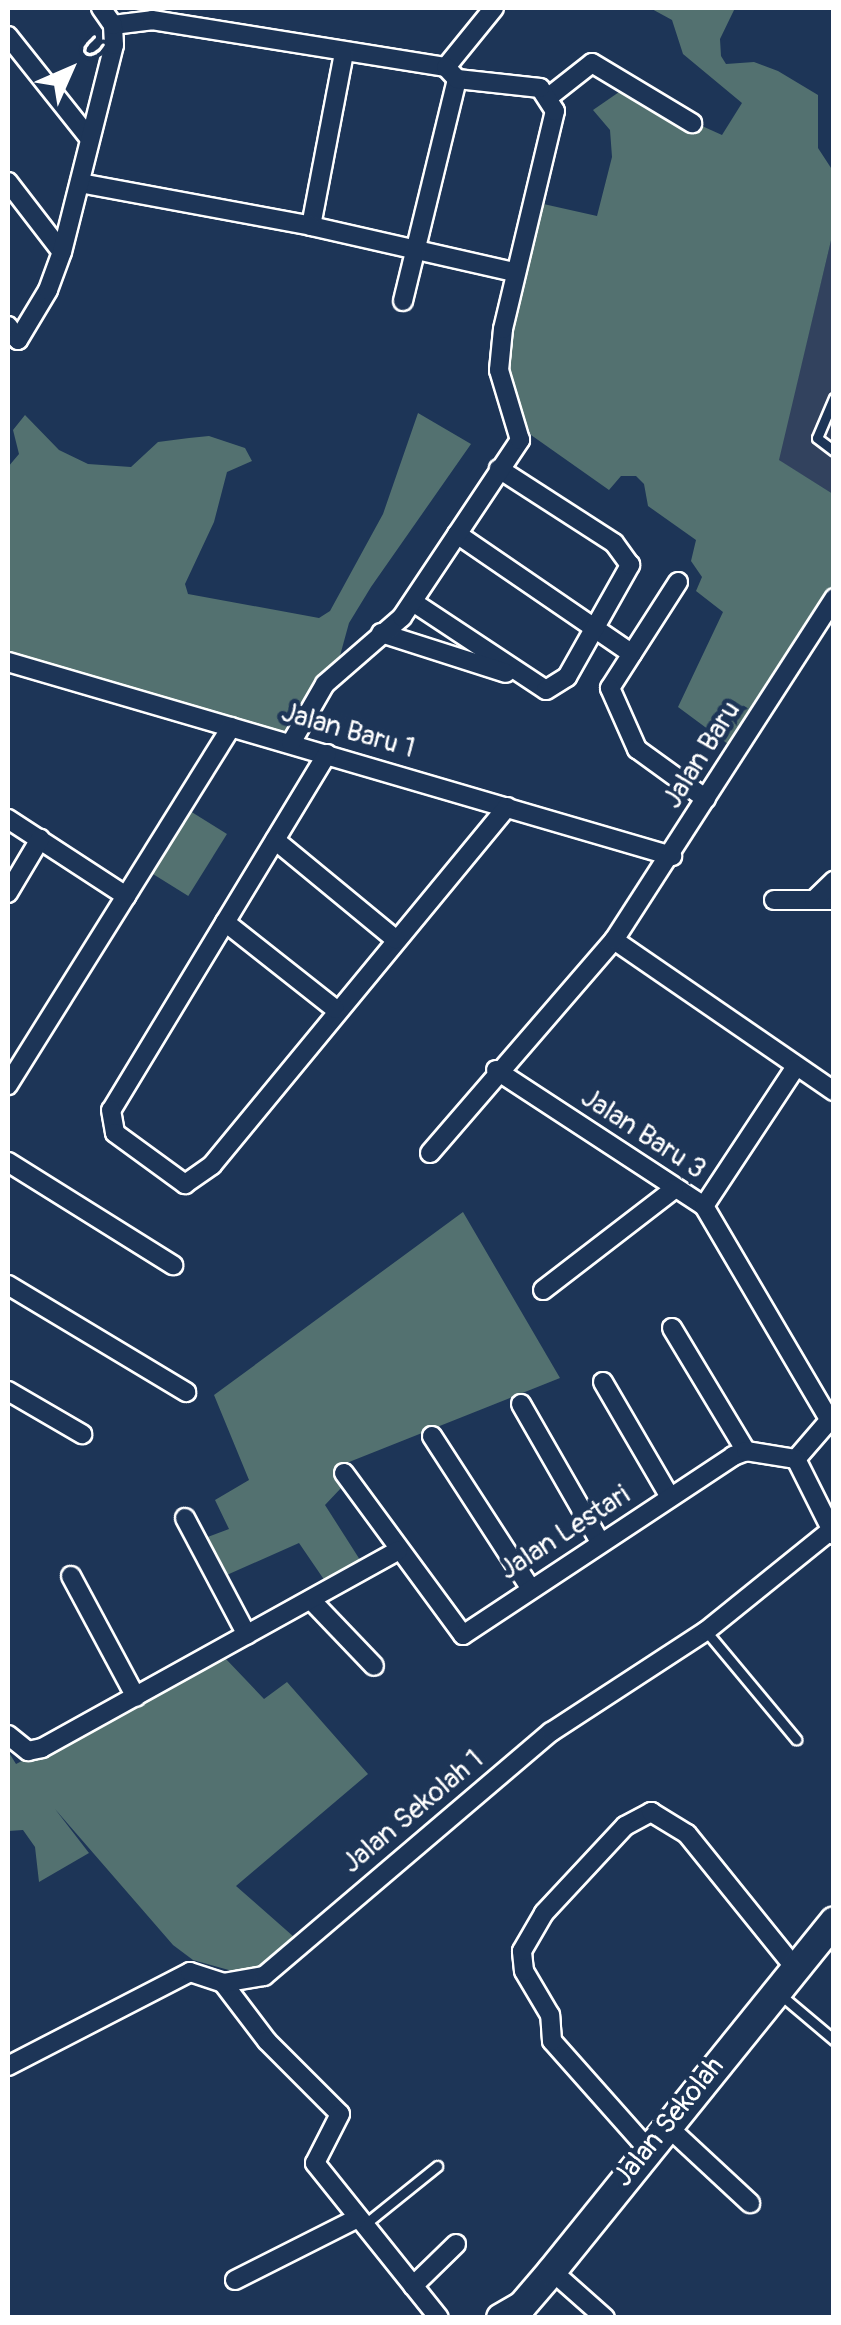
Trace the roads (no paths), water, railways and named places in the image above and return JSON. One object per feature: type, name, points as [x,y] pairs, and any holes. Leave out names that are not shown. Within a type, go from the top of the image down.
[{"type":"street","points":[[13,333],[62,252],[113,25],[101,8]]},
{"type":"street","points":[[403,301],[451,73],[494,8]]},
{"type":"street","points":[[113,25],[152,20],[540,88],[550,96],[555,111],[514,272],[499,370],[520,440],[412,602],[324,684],[292,743]]},
{"type":"street","points":[[8,36],[89,138]]},
{"type":"street","points":[[311,226],[344,53]]},
{"type":"street","points":[[550,96],[592,63],[692,123]]},
{"type":"street","points":[[8,182],[62,252]]},
{"type":"street","points":[[80,183],[311,226],[514,272]]},
{"type":"street","points":[[412,602],[526,679],[546,690],[556,687],[630,565],[626,556],[499,468]]},
{"type":"street","points":[[457,534],[632,654]]},
{"type":"street","points":[[678,582],[610,688],[637,750],[706,798]]},
{"type":"street","name":"Jalan Baru","points":[[430,1153],[496,1070],[614,940],[672,856],[834,598]]},
{"type":"street","points":[[382,633],[526,679]]},
{"type":"street","name":"Jalan Baru 1","points":[[8,662],[672,856]]},
{"type":"street","points":[[8,1085],[232,727]]},
{"type":"street","points":[[328,754],[112,1110],[109,1122],[127,1144],[174,1178],[198,1179],[335,1009],[508,807]]},
{"type":"street","points":[[8,819],[126,896]]},
{"type":"street","points":[[8,894],[40,839]]},
{"type":"street","points":[[275,840],[394,939]]},
{"type":"street","points":[[774,900],[824,900],[834,880]]},
{"type":"street","points":[[225,922],[335,1009]]},
{"type":"street","points":[[614,940],[795,1068],[834,1090]]},
{"type":"street","points":[[704,1206],[795,1068]]},
{"type":"street","name":"Jalan Baru 3","points":[[496,1070],[704,1206],[831,1417]]},
{"type":"street","points":[[8,1162],[174,1265]]},
{"type":"street","points":[[543,1290],[674,1189]]},
{"type":"street","points":[[8,1285],[186,1392]]},
{"type":"street","points":[[672,1328],[746,1451],[796,1459]]},
{"type":"street","points":[[603,1382],[670,1497]]},
{"type":"street","points":[[8,1391],[82,1434]]},
{"type":"street","points":[[521,1404],[600,1542]]},
{"type":"street","points":[[796,1459],[831,1417]]},
{"type":"street","points":[[432,1436],[529,1586]]},
{"type":"street","name":"Jalan Lestari","points":[[398,1552],[460,1635],[529,1586],[746,1451]]},
{"type":"street","points":[[796,1459],[832,1532]]},
{"type":"street","points":[[8,1735],[16,1746],[42,1748],[398,1552],[344,1473]]},
{"type":"street","points":[[185,1518],[246,1635]]},
{"type":"street","name":"Jalan Sekolah 1","points":[[8,2066],[160,1983],[190,1972],[223,1983],[264,1976],[551,1732],[706,1630],[832,1532]]},
{"type":"street","points":[[71,1576],[136,1696]]},
{"type":"street","points":[[310,1600],[374,1666]]},
{"type":"street","points":[[647,2148],[552,2040],[550,2014],[524,1970],[522,1951],[544,1913],[625,1826],[651,1812],[687,1834],[796,1968]]},
{"type":"street","name":"Jalan Sekolah","points":[[502,2318],[522,2306],[552,2271],[647,2148],[834,1922]]},
{"type":"street","points":[[223,1983],[266,2041],[340,2114],[314,2163],[439,2318]]},
{"type":"street","points":[[666,2125],[750,2203]]},
{"type":"street","points":[[235,2280],[359,2223]]},
{"type":"street","points":[[412,2286],[456,2244]]},
{"type":"street","points":[[552,2271],[605,2318]]},
{"type":"lane","points":[[834,398],[817,438],[834,452]]},
{"type":"lane","points":[[706,1630],[796,1739]]},
{"type":"lane","points":[[776,1991],[834,2040]]},
{"type":"lane","points":[[359,2223],[438,2166]]}]
